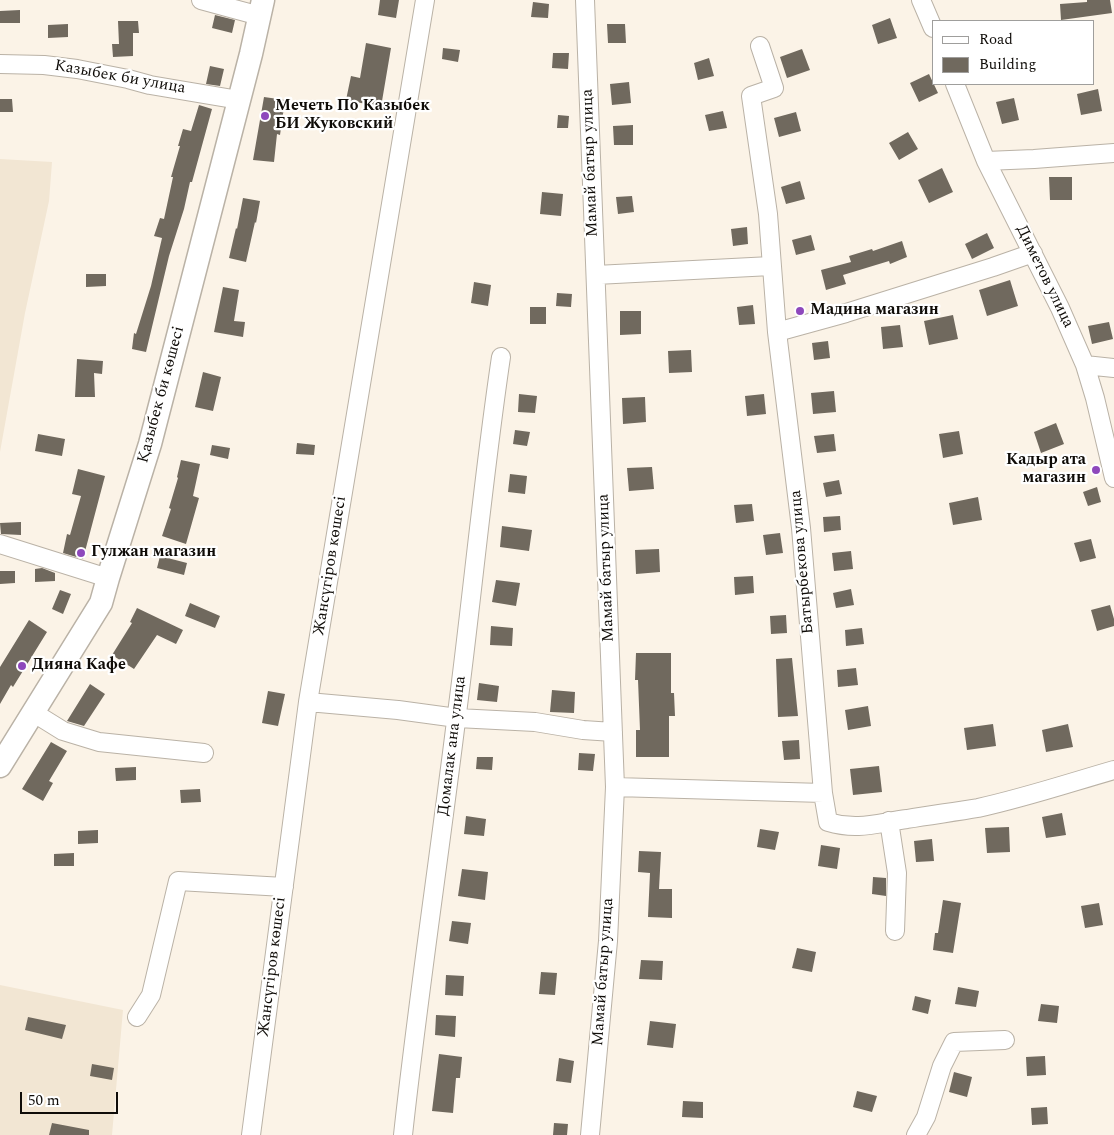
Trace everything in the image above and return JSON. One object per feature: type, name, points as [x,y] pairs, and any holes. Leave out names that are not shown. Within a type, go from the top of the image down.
[{"type":"main road","name":"Қазыбек би көшесі","points":[[0,766],[101,603],[150,444],[261,8]]},
{"type":"street","points":[[201,0],[261,8]]},
{"type":"street","name":"Жансүгіров көшесі","points":[[252,1135],[308,702],[426,0]]},
{"type":"street","name":"Мамай батыр улица","points":[[585,0],[615,787],[608,941],[590,1135]]},
{"type":"street","points":[[922,0],[932,25]]},
{"type":"street","name":"Батырбекова улица","points":[[760,46],[774,88],[750,96],[768,214],[777,332],[801,528],[823,793],[828,822],[844,827],[864,827],[889,821],[978,808],[1114,770]]},
{"type":"street","name":"Казыбек би улица","points":[[0,64],[44,65],[77,69],[150,85],[239,100]]},
{"type":"street","name":"Диметов улица","points":[[955,85],[986,161],[1033,253],[1085,365],[1114,478]]},
{"type":"street","points":[[986,161],[1114,153]]},
{"type":"street","points":[[777,332],[846,313],[1033,253]]},
{"type":"street","points":[[596,275],[771,266]]},
{"type":"street","name":"Домалак ана улица","points":[[403,1135],[417,1007],[457,718],[488,446],[501,357]]},
{"type":"street","points":[[1085,365],[1114,368]]},
{"type":"street","points":[[0,544],[108,578]]},
{"type":"street","points":[[308,702],[398,710],[457,718],[535,722],[582,730],[613,732]]},
{"type":"street","points":[[34,713],[63,730],[99,742],[204,753]]},
{"type":"street","points":[[615,787],[823,793]]},
{"type":"street","points":[[889,821],[896,873],[895,931]]},
{"type":"street","points":[[137,1016],[151,995],[178,881],[284,887]]},
{"type":"street","points":[[916,1135],[926,1117],[942,1066],[954,1042],[1005,1040]]},
{"type":"shaded area","points":[[0,159],[52,162],[49,201],[25,313],[0,452]]},
{"type":"shaded area","points":[[0,985],[123,1010],[112,1135],[0,1135]]},
{"type":"building","points":[[380,0],[399,0],[396,18],[378,15]]},
{"type":"building","points":[[1087,0],[1110,0],[1112,13],[1061,20],[1060,4],[1087,2]]},
{"type":"building","points":[[533,2],[549,4],[548,18],[531,17]]},
{"type":"building","points":[[20,10],[20,23],[0,23],[0,11]]},
{"type":"building","points":[[215,15],[235,20],[232,33],[212,28]]},
{"type":"building","points":[[890,18],[897,38],[878,44],[872,25]]},
{"type":"building","points":[[118,21],[138,21],[139,33],[133,33],[133,56],[113,57],[112,44],[119,44]]},
{"type":"building","points":[[68,24],[68,37],[48,38],[48,25]]},
{"type":"building","points":[[607,24],[625,24],[626,43],[608,43]]},
{"type":"building","points":[[366,43],[391,48],[381,107],[346,100],[351,76],[360,78]]},
{"type":"building","points":[[443,48],[460,50],[458,62],[442,59]]},
{"type":"building","points":[[802,49],[810,70],[787,78],[780,57]]},
{"type":"building","points":[[553,53],[569,53],[568,69],[552,68]]},
{"type":"building","points":[[709,58],[714,76],[698,80],[694,63]]},
{"type":"building","points":[[210,66],[224,69],[220,86],[206,84]]},
{"type":"building","points":[[929,74],[932,85],[934,85],[938,93],[919,102],[910,83]]},
{"type":"building","points":[[629,82],[631,103],[612,105],[610,84]]},
{"type":"building","points":[[1098,89],[1102,111],[1081,115],[1077,94]]},
{"type":"building","points":[[264,97],[285,100],[280,135],[277,134],[274,162],[253,160]]},
{"type":"building","points":[[1014,98],[1019,120],[1002,124],[996,102]]},
{"type":"building","points":[[0,99],[12,99],[13,112],[0,112]]},
{"type":"building","points":[[199,105],[212,109],[169,256],[146,352],[132,349],[134,333],[136,334],[151,286],[162,238],[154,236],[160,218],[164,219],[173,177],[171,177],[180,146],[178,146],[183,129],[191,131]]},
{"type":"building","points":[[723,111],[727,128],[709,131],[705,115]]},
{"type":"building","points":[[796,112],[801,131],[779,137],[774,118]]},
{"type":"building","points":[[558,115],[569,116],[568,128],[557,128]]},
{"type":"building","points":[[633,125],[633,145],[614,145],[613,126]]},
{"type":"building","points":[[908,132],[918,149],[899,160],[889,143]]},
{"type":"building","points":[[942,168],[953,192],[929,203],[918,180]]},
{"type":"building","points":[[1049,177],[1072,177],[1072,200],[1050,200]]},
{"type":"building","points":[[800,181],[805,199],[786,204],[781,187]]},
{"type":"building","points":[[542,192],[563,194],[561,216],[540,214]]},
{"type":"building","points":[[632,196],[634,212],[618,214],[616,197]]},
{"type":"building","points":[[243,198],[260,201],[246,262],[229,258]]},
{"type":"building","points":[[747,227],[748,244],[733,246],[731,229]]},
{"type":"building","points":[[987,233],[994,248],[972,259],[965,244]]},
{"type":"building","points":[[811,235],[815,250],[796,255],[792,240]]},
{"type":"building","points":[[902,241],[907,257],[890,264],[889,261],[843,275],[846,284],[826,290],[821,270],[851,262],[849,256],[872,249],[873,251]]},
{"type":"building","points":[[86,274],[106,274],[106,286],[86,287]]},
{"type":"building","points":[[1010,280],[1018,306],[987,316],[979,290]]},
{"type":"building","points":[[474,282],[491,285],[488,306],[471,303]]},
{"type":"building","points":[[223,287],[239,290],[234,321],[245,322],[243,337],[214,332]]},
{"type":"building","points":[[557,293],[572,294],[571,307],[556,306]]},
{"type":"building","points":[[753,305],[755,324],[739,325],[737,307]]},
{"type":"building","points":[[530,307],[546,307],[546,324],[530,324]]},
{"type":"building","points":[[620,311],[641,311],[641,334],[620,335]]},
{"type":"building","points":[[953,315],[958,339],[929,345],[924,321]]},
{"type":"building","points":[[1109,322],[1113,339],[1092,344],[1088,326]]},
{"type":"building","points":[[900,325],[903,347],[883,349],[881,327]]},
{"type":"building","points":[[828,341],[830,358],[814,360],[812,343]]},
{"type":"building","points":[[691,350],[692,372],[669,373],[668,351]]},
{"type":"building","points":[[77,359],[103,361],[102,374],[94,373],[95,397],[75,397]]},
{"type":"building","points":[[203,372],[221,377],[213,411],[195,407]]},
{"type":"building","points":[[834,391],[836,412],[813,414],[811,393]]},
{"type":"building","points":[[519,394],[537,396],[535,413],[518,412]]},
{"type":"building","points":[[764,394],[766,414],[747,416],[745,396]]},
{"type":"building","points":[[645,397],[646,422],[623,424],[622,398]]},
{"type":"building","points":[[1056,423],[1064,444],[1041,453],[1034,432]]},
{"type":"building","points":[[515,430],[530,432],[527,446],[513,444]]},
{"type":"building","points":[[959,431],[963,454],[943,458],[939,434]]},
{"type":"building","points":[[38,434],[65,439],[62,456],[35,451]]},
{"type":"building","points":[[834,434],[836,451],[817,453],[814,436]]},
{"type":"building","points":[[297,443],[315,445],[314,455],[296,454]]},
{"type":"building","points":[[212,445],[230,448],[228,459],[210,455]]},
{"type":"building","points":[[181,460],[200,464],[193,496],[199,498],[186,544],[162,536],[171,509],[169,508]]},
{"type":"building","points":[[652,467],[654,489],[629,491],[627,468]]},
{"type":"building","points":[[78,469],[105,476],[83,559],[63,553],[67,534],[70,535],[81,496],[72,494]]},
{"type":"building","points":[[510,474],[527,476],[525,494],[508,492]]},
{"type":"building","points":[[839,480],[842,494],[826,497],[823,483]]},
{"type":"building","points":[[1097,487],[1101,502],[1088,506],[1083,492]]},
{"type":"building","points":[[978,497],[982,520],[953,525],[949,503]]},
{"type":"building","points":[[752,504],[754,521],[736,523],[734,505]]},
{"type":"building","points":[[840,516],[841,530],[824,532],[823,517]]},
{"type":"building","points":[[21,522],[21,535],[1,534],[0,523]]},
{"type":"building","points":[[502,526],[532,530],[529,551],[500,547]]},
{"type":"building","points":[[780,533],[783,553],[766,555],[763,535]]},
{"type":"building","points":[[1091,539],[1096,558],[1080,562],[1074,543]]},
{"type":"building","points":[[659,549],[660,572],[636,574],[635,550]]},
{"type":"building","points":[[851,551],[853,569],[834,571],[832,553]]},
{"type":"building","points":[[160,556],[187,563],[184,575],[157,568]]},
{"type":"building","points":[[42,568],[55,573],[55,581],[35,582],[35,569]]},
{"type":"building","points":[[0,571],[15,571],[15,583],[0,584]]},
{"type":"building","points":[[753,576],[754,593],[735,595],[734,577]]},
{"type":"building","points":[[496,580],[520,583],[516,606],[492,602]]},
{"type":"building","points":[[851,589],[854,605],[836,608],[833,593]]},
{"type":"building","points":[[60,590],[71,594],[63,614],[52,609]]},
{"type":"building","points":[[190,603],[220,616],[215,628],[185,616]]},
{"type":"building","points":[[1110,605],[1114,626],[1097,631],[1091,610]]},
{"type":"building","points":[[137,608],[183,630],[176,644],[157,635],[134,669],[112,655],[132,623],[130,622]]},
{"type":"building","points":[[786,615],[787,633],[771,634],[770,616]]},
{"type":"building","points":[[29,620],[47,632],[13,687],[11,685],[0,704],[0,667]]},
{"type":"building","points":[[491,626],[513,628],[512,646],[490,645]]},
{"type":"building","points":[[862,628],[864,644],[846,646],[845,630]]},
{"type":"building","points":[[636,653],[671,653],[671,693],[674,693],[675,716],[669,716],[669,757],[636,757],[636,730],[640,730],[638,680],[635,680]]},
{"type":"building","points":[[792,658],[798,716],[778,717],[776,659]]},
{"type":"building","points":[[856,668],[858,685],[838,687],[837,670]]},
{"type":"building","points":[[479,683],[499,686],[497,702],[477,700]]},
{"type":"building","points":[[90,684],[105,694],[84,726],[67,721]]},
{"type":"building","points":[[552,690],[575,692],[574,713],[550,712]]},
{"type":"building","points":[[268,691],[285,694],[278,726],[262,723]]},
{"type":"building","points":[[868,706],[871,726],[848,730],[845,710]]},
{"type":"building","points":[[993,724],[996,746],[967,750],[964,728]]},
{"type":"building","points":[[1068,724],[1073,747],[1046,752],[1042,730]]},
{"type":"building","points":[[799,740],[800,759],[784,760],[782,741]]},
{"type":"building","points":[[51,742],[67,751],[49,781],[53,783],[43,801],[22,789]]},
{"type":"building","points":[[579,753],[595,754],[593,771],[578,770]]},
{"type":"building","points":[[477,757],[493,757],[492,770],[476,769]]},
{"type":"building","points":[[879,766],[882,792],[853,795],[850,769]]},
{"type":"building","points":[[136,767],[136,780],[116,781],[115,768]]},
{"type":"building","points":[[200,789],[201,802],[181,803],[180,790]]},
{"type":"building","points":[[1062,813],[1066,835],[1046,838],[1042,817]]},
{"type":"building","points":[[466,816],[486,819],[484,836],[464,834]]},
{"type":"building","points":[[1009,827],[1010,852],[987,853],[985,828]]},
{"type":"building","points":[[760,829],[779,832],[775,850],[757,847]]},
{"type":"building","points":[[98,830],[98,843],[78,844],[78,831]]},
{"type":"building","points":[[932,839],[934,861],[916,862],[914,841]]},
{"type":"building","points":[[821,845],[840,848],[837,869],[818,866]]},
{"type":"building","points":[[639,851],[661,852],[659,889],[672,889],[672,918],[648,917],[650,873],[638,872]]},
{"type":"building","points":[[74,853],[74,866],[54,866],[54,854]]},
{"type":"building","points":[[462,869],[488,872],[485,900],[458,896]]},
{"type":"building","points":[[873,877],[886,878],[886,896],[872,894]]},
{"type":"building","points":[[943,900],[961,903],[953,953],[933,950],[935,933],[938,933]]},
{"type":"building","points":[[1099,903],[1103,925],[1085,928],[1081,906]]},
{"type":"building","points":[[452,921],[471,923],[468,944],[449,941]]},
{"type":"building","points":[[797,948],[816,952],[812,972],[792,968]]},
{"type":"building","points":[[641,960],[663,961],[662,980],[639,979]]},
{"type":"building","points":[[541,972],[557,973],[555,995],[539,994]]},
{"type":"building","points":[[446,975],[464,976],[463,996],[445,995]]},
{"type":"building","points":[[958,987],[979,991],[976,1007],[955,1004]]},
{"type":"building","points":[[915,996],[931,1000],[928,1014],[912,1010]]},
{"type":"building","points":[[1041,1004],[1059,1006],[1057,1023],[1038,1021]]},
{"type":"building","points":[[436,1015],[456,1016],[455,1037],[435,1035]]},
{"type":"building","points":[[28,1017],[66,1025],[62,1039],[25,1030]]},
{"type":"building","points":[[650,1021],[676,1024],[673,1048],[647,1045]]},
{"type":"building","points":[[439,1054],[462,1057],[460,1078],[456,1078],[453,1113],[432,1111]]},
{"type":"building","points":[[1045,1056],[1046,1075],[1027,1076],[1026,1057]]},
{"type":"building","points":[[559,1058],[574,1061],[571,1083],[556,1081]]},
{"type":"building","points":[[92,1064],[114,1068],[112,1080],[90,1076]]},
{"type":"building","points":[[954,1072],[972,1077],[967,1097],[949,1092]]},
{"type":"building","points":[[857,1091],[877,1096],[872,1112],[853,1107]]},
{"type":"building","points":[[683,1101],[703,1102],[703,1118],[682,1117]]},
{"type":"building","points":[[1047,1107],[1048,1124],[1032,1125],[1031,1108]]},
{"type":"building","points":[[52,1123],[89,1130],[89,1135],[49,1135]]},
{"type":"building","points":[[554,1123],[568,1124],[567,1135],[553,1135]]},
{"type":"place","name":"Мечеть По Казыбек БИ Жуковский","points":[[265,116]]},
{"type":"place","name":"Мадина магазин","points":[[800,311]]},
{"type":"place","name":"Кадыр ата магазин","points":[[1096,470]]},
{"type":"place","name":"Гулжан магазин","points":[[81,553]]},
{"type":"place","name":"Дияна Кафе","points":[[22,666]]}]
